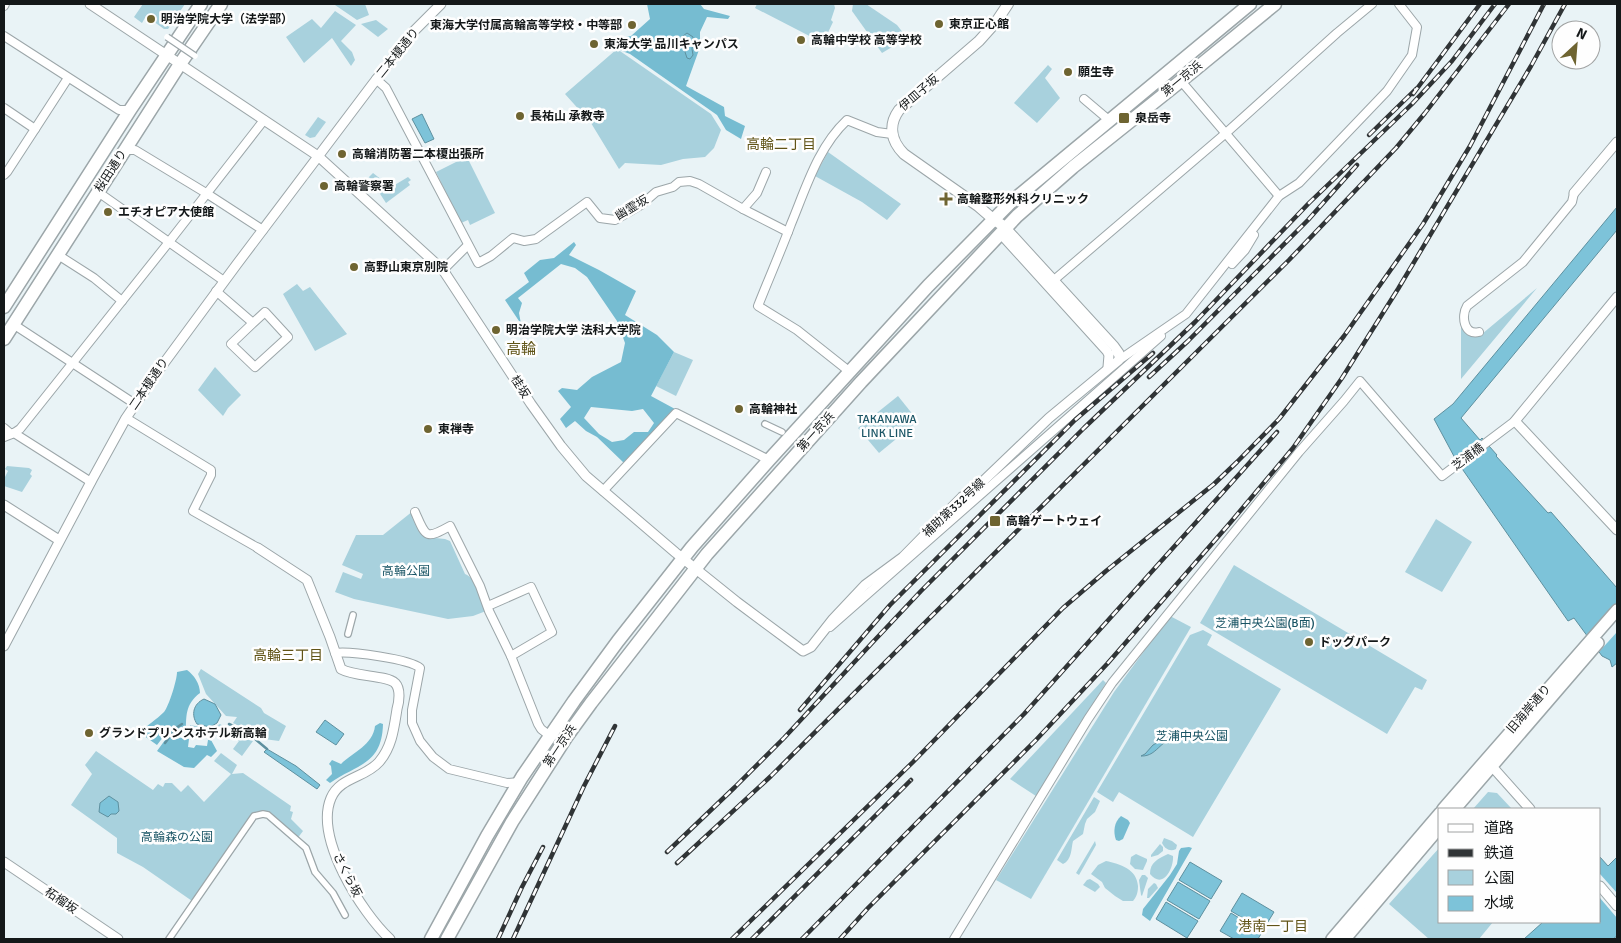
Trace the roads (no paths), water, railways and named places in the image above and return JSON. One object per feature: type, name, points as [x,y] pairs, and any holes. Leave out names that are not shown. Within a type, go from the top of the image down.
[{"type":"highway","name":"桜田通り","points":[[4,307],[130,110],[201,4]]},
{"type":"highway","name":"桜田通り","points":[[4,339],[124,150],[221,4]]},
{"type":"highway","name":"第一京浜","points":[[447,939],[512,822],[567,736],[695,568],[861,382],[1003,230],[1073,167],[1275,4]]},
{"type":"highway","name":"第一京浜","points":[[431,939],[487,836],[519,782],[550,736],[618,641],[683,558],[768,460],[928,286],[993,219],[1246,7]]},
{"type":"highway","points":[[1246,7],[1252,14],[1252,23]]},
{"type":"highway","points":[[714,522],[726,533]]},
{"type":"main road","name":"伊皿子坂","points":[[892,134],[894,118],[899,110],[979,42],[1008,4]]},
{"type":"main road","points":[[892,134],[896,145],[904,154],[978,206],[1003,230]]},
{"type":"main road","name":"旧海岸通り","points":[[1444,808],[1488,762],[1591,645],[1617,610]]},
{"type":"main road","name":"旧海岸通り","points":[[1591,645],[1617,621]]},
{"type":"main road","name":"旧海岸通り","points":[[1456,808],[1488,762]]},
{"type":"main road","points":[[1332,939],[1438,815]]},
{"type":"main road","points":[[1345,939],[1438,829]]},
{"type":"street","points":[[90,4],[318,156]]},
{"type":"street","name":"二本榎通り","points":[[4,646],[90,482],[135,404],[224,281],[376,79],[413,32],[441,4]]},
{"type":"street","points":[[1003,230],[1054,280],[1226,133],[1337,32],[1372,4]]},
{"type":"street","points":[[803,651],[1186,314],[1245,250],[1279,196],[1299,183],[1339,143],[1387,91],[1412,55],[1417,27],[1400,4]]},
{"type":"street","points":[[4,36],[119,110],[130,110]]},
{"type":"street","points":[[167,38],[195,56]]},
{"type":"street","points":[[4,175],[68,78]]},
{"type":"street","points":[[376,79],[386,88],[468,245],[442,270]]},
{"type":"street","points":[[1181,81],[1279,196]]},
{"type":"street","points":[[1084,99],[1110,121]]},
{"type":"street","points":[[4,108],[35,129]]},
{"type":"street","points":[[10,435],[20,429],[264,120]]},
{"type":"street","points":[[850,372],[796,330],[758,306],[811,176],[824,150],[839,128],[846,120],[877,132],[892,134]]},
{"type":"street","points":[[1479,332],[1468,330],[1464,324],[1467,306],[1523,262],[1572,202],[1574,193],[1617,142]]},
{"type":"street","points":[[124,150],[135,150],[263,230]]},
{"type":"street","name":"桂坂","points":[[318,156],[442,270],[531,404],[561,446],[586,476],[695,568],[803,651]]},
{"type":"street","points":[[743,209],[757,193],[766,172]]},
{"type":"street","name":"幽霊坂","points":[[468,245],[478,262],[490,256],[513,238],[524,241],[536,239],[587,202],[600,218],[615,220],[641,205],[656,192],[673,187],[680,182],[690,181],[788,232]]},
{"type":"street","points":[[98,192],[224,281]]},
{"type":"street","points":[[1003,230],[1122,358],[1186,314]]},
{"type":"street","name":"補助第332号線","points":[[803,651],[811,647],[865,585],[903,557],[962,497],[976,488],[1049,418],[1119,360],[1119,353],[1114,346],[1003,230]]},
{"type":"street","points":[[58,255],[94,278],[122,301]]},
{"type":"street","points":[[216,292],[253,323]]},
{"type":"street","points":[[1617,297],[1515,421],[1617,530]]},
{"type":"street","points":[[265,312],[288,337],[255,367],[231,344],[253,323],[265,312]]},
{"type":"street","points":[[14,324],[135,404]]},
{"type":"street","name":"芝浦橋","points":[[954,939],[1088,719],[1112,683],[1299,452],[1332,416],[1360,381],[1442,476],[1515,421]]},
{"type":"street","points":[[603,491],[676,413],[768,460]]},
{"type":"street","points":[[126,418],[210,470],[211,475],[193,511],[258,548]]},
{"type":"street","points":[[764,424],[782,432]]},
{"type":"street","points":[[4,428],[10,435],[90,482]]},
{"type":"street","points":[[4,506],[59,540]]},
{"type":"street","points":[[415,512],[427,534],[434,535],[450,526],[480,586],[538,724],[550,736]]},
{"type":"street","name":"さくら坂","points":[[258,548],[308,580],[341,669],[347,673],[388,680],[396,684],[398,688],[398,702],[393,733],[386,753],[372,768],[345,781],[336,789],[328,808],[331,842],[341,868],[362,904],[390,939]]},
{"type":"street","points":[[488,606],[531,587],[552,632],[511,656]]},
{"type":"street","points":[[348,634],[353,615]]},
{"type":"street","points":[[335,653],[346,652],[412,662],[418,665],[420,668],[412,710],[412,723],[420,741],[433,757],[449,769],[507,782],[519,782]]},
{"type":"street","points":[[1488,762],[1529,808]]},
{"type":"street","points":[[170,939],[257,814],[263,814],[274,819],[306,848],[315,872],[333,893],[345,915]]},
{"type":"street","name":"柘榴坂","points":[[4,862],[118,939]]},
{"type":"street","points":[[1601,887],[1617,906]]},
{"type":"water","points":[[687,33],[693,37],[693,55],[690,59],[687,58],[686,47],[682,40],[683,36]]},
{"type":"water","points":[[422,114],[434,139],[425,143],[412,119]]},
{"type":"water","points":[[1617,207],[1617,230],[1461,418],[1480,440],[1482,438],[1548,513],[1551,512],[1617,588],[1617,663],[1612,667],[1610,660],[1602,656],[1574,618],[1568,621],[1456,460],[1434,419],[1453,404]]},
{"type":"water","points":[[204,699],[215,704],[221,715],[217,723],[210,727],[197,724],[194,717],[195,707]]},
{"type":"water","points":[[325,720],[344,734],[336,745],[316,732]]},
{"type":"water","points":[[1171,735],[1180,741],[1168,741],[1152,753],[1141,756],[1153,745]]},
{"type":"water","points":[[267,749],[296,766],[320,785],[317,789],[264,752]]},
{"type":"water","points":[[109,796],[118,802],[119,811],[108,817],[99,812],[100,803]]},
{"type":"water","points":[[1617,857],[1617,936],[1613,939],[1524,939],[1542,923],[1601,923],[1601,858],[1608,866]]},
{"type":"water","points":[[1190,862],[1222,881],[1211,899],[1179,880]]},
{"type":"water","points":[[1178,882],[1210,901],[1199,919],[1167,900]]},
{"type":"water","points":[[1242,893],[1274,912],[1263,930],[1231,911]]},
{"type":"water","points":[[1166,902],[1198,921],[1187,938],[1156,919]]},
{"type":"water","points":[[1231,913],[1262,932],[1258,939],[1234,939],[1220,931]]},
{"type":"waterway","points":[[165,743],[176,728],[182,724]]},
{"type":"waterway","points":[[229,724],[248,733],[267,749]]},
{"type":"railway","points":[[1413,94],[1480,4]]},
{"type":"railway","points":[[667,852],[784,738],[921,591],[1084,428],[1195,322],[1309,203],[1412,104],[1452,61],[1495,4]]},
{"type":"railway","points":[[677,863],[771,776],[1289,260],[1396,148],[1509,4]]},
{"type":"railway","points":[[732,939],[913,762],[1063,608],[1214,484],[1279,419],[1344,336],[1423,224],[1470,146],[1544,4]]},
{"type":"railway","points":[[840,939],[868,908],[1036,740],[1107,664],[1293,448],[1342,378],[1398,289],[1531,66],[1565,4]]},
{"type":"railway","points":[[1369,135],[1416,89]]},
{"type":"railway","points":[[1149,377],[1188,341],[1308,220],[1357,165]]},
{"type":"railway","points":[[800,710],[890,605],[1075,420],[1153,353]]},
{"type":"railway","points":[[802,939],[1024,714],[1277,432]]},
{"type":"railway","points":[[513,939],[584,786],[615,726]]},
{"type":"railway","points":[[752,939],[911,780]]},
{"type":"railway","points":[[498,939],[543,847]]},
{"type":"place","name":"明治学院大学（法学部）","points":[[151,19]]},
{"type":"place","name":"東京正心館","points":[[939,24]]},
{"type":"place","name":"東海大学付属高輪高等学校・中等部","points":[[632,25]]},
{"type":"place","name":"高輪中学校 高等学校","points":[[801,40]]},
{"type":"place","name":"東海大学 品川キャンパス","points":[[594,44]]},
{"type":"place","name":"願生寺","points":[[1068,72]]},
{"type":"place","name":"長祐山 承教寺","points":[[520,116]]},
{"type":"place","name":"泉岳寺","points":[[1124,118]]},
{"type":"place","name":"高輪消防署二本榎出張所","points":[[342,154]]},
{"type":"place","name":"高輪警察署","points":[[324,186]]},
{"type":"place","name":"高輪整形外科クリニック","points":[[946,199]]},
{"type":"place","name":"エチオピア大使館","points":[[108,212]]},
{"type":"place","name":"高野山東京別院","points":[[354,267]]},
{"type":"place","name":"明治学院大学 法科大学院","points":[[496,330]]},
{"type":"place","name":"高輪神社","points":[[739,409]]},
{"type":"place","name":"東禅寺","points":[[428,429]]},
{"type":"place","name":"高輪ゲートウェイ","points":[[995,521]]},
{"type":"place","name":"ドッグパーク","points":[[1309,642]]},
{"type":"place","name":"グランドプリンスホテル新高輪","points":[[89,733]]},
{"type":"district","name":"高輪二丁目","points":[[781,144]]},
{"type":"district","name":"高輪","points":[[521,349]]},
{"type":"district","name":"高輪三丁目","points":[[288,655]]},
{"type":"district","name":"港南一丁目","points":[[1273,926]]},
{"type":"park label","name":"TAKANAWA LINK LINE","points":[[887,426]]},
{"type":"park label","name":"高輪公園","points":[[406,571]]},
{"type":"park label","name":"芝浦中央公園(B面)","points":[[1265,623]]},
{"type":"park label","name":"芝浦中央公園","points":[[1192,736]]},
{"type":"park label","name":"高輪森の公園","points":[[177,837]]}]
